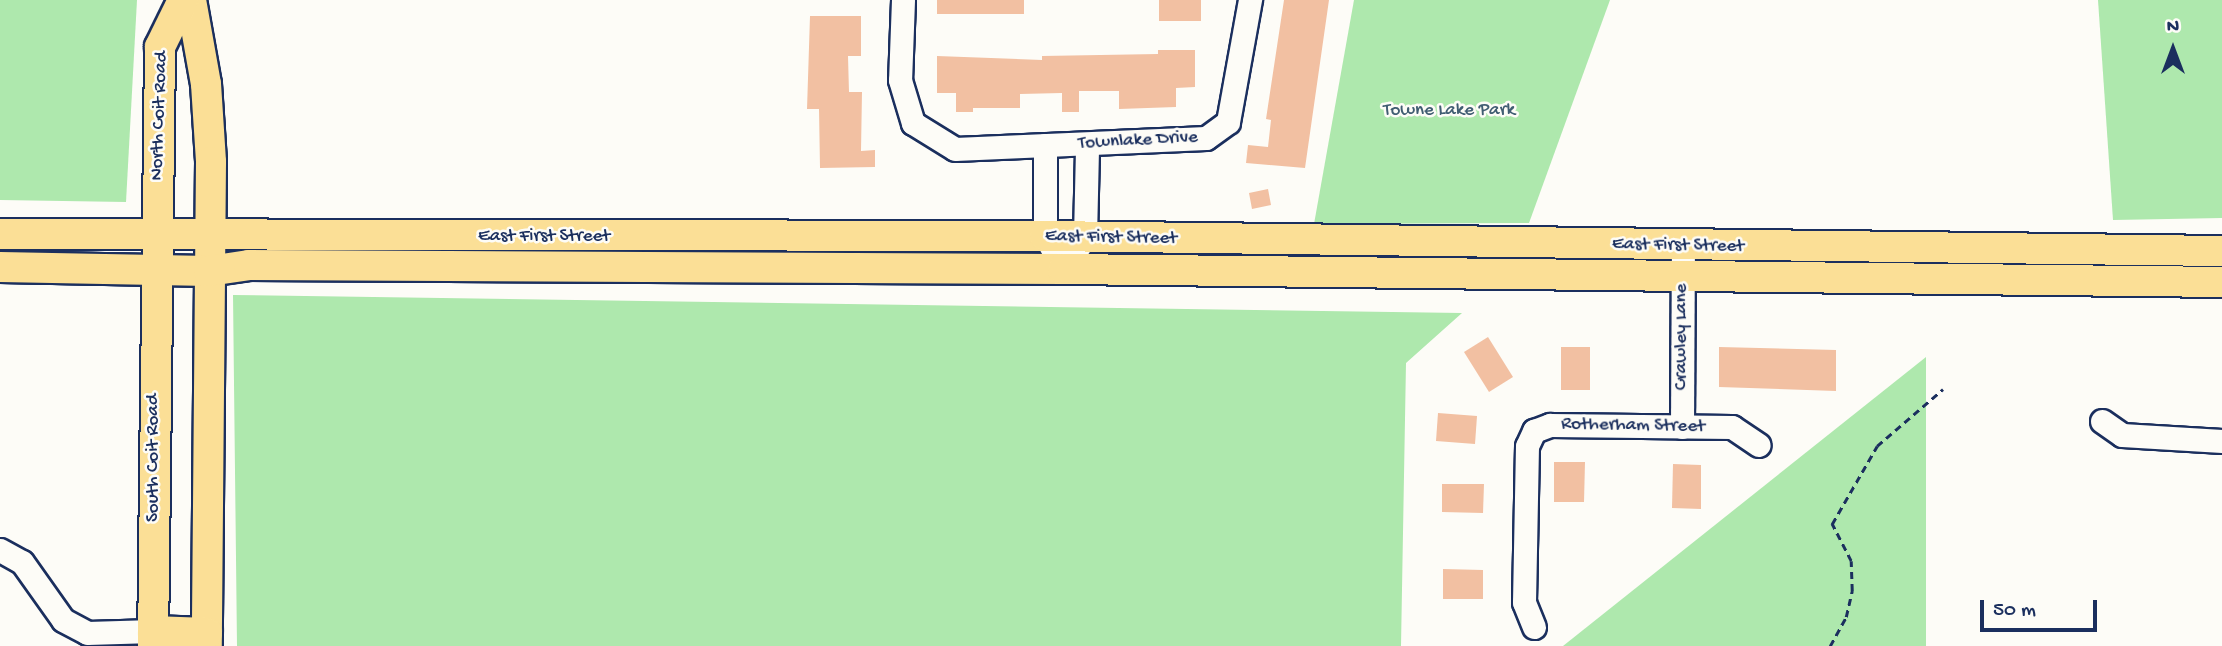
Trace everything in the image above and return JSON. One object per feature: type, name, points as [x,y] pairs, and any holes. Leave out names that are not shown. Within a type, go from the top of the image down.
[{"type":"main road","name":"North Coit Road","points":[[156,270],[160,47],[183,0]]},
{"type":"main road","name":"North Coit Road","points":[[191,0],[206,84],[209,271]]},
{"type":"main road","name":"East First Street","points":[[0,234],[210,237],[1045,236],[2222,251]]},
{"type":"main road","name":"East First Street","points":[[156,270],[209,271],[248,265],[1063,268],[1682,278],[2222,282]]},
{"type":"main road","points":[[0,267],[156,270]]},
{"type":"main road","name":"South Coit Road","points":[[153,638],[156,270]]},
{"type":"main road","points":[[153,638],[207,639],[209,271]]},
{"type":"street","name":"Townlake Drive","points":[[903,0],[900,80],[913,123],[955,149],[1087,146],[1206,138],[1228,122],[1250,0]]},
{"type":"street","points":[[1045,145],[1045,236],[1063,268],[1085,237],[1087,146]]},
{"type":"street","name":"Crawley Lane","points":[[1682,428],[1683,246]]},
{"type":"street","points":[[2102,421],[2122,435],[2222,441]]},
{"type":"street","name":"Rotherham Street","points":[[1535,627],[1524,602],[1527,446],[1534,431],[1550,425],[1732,427],[1759,445]]},
{"type":"street","points":[[0,550],[22,562],[63,621],[87,633],[153,638]]},
{"type":"path","points":[[1831,646],[1852,591],[1851,561],[1832,524],[1877,446],[1943,389]]},
{"type":"green space","points":[[0,0],[137,0],[126,202],[0,200]]},
{"type":"green space","name":"Towne Lake Park","points":[[1354,0],[1610,0],[1529,223],[1314,224]]},
{"type":"green space","points":[[2098,0],[2222,0],[2222,218],[2113,220]]},
{"type":"green space","points":[[233,295],[1462,313],[1406,363],[1401,646],[237,646]]},
{"type":"green space","points":[[1926,357],[1926,646],[1563,646]]},
{"type":"building","points":[[937,0],[1024,0],[1024,14],[937,14]]},
{"type":"building","points":[[1159,0],[1201,0],[1201,21],[1159,21]]},
{"type":"building","points":[[1284,0],[1329,0],[1305,168],[1246,163],[1248,145],[1268,147],[1271,120],[1266,119]]},
{"type":"building","points":[[810,16],[861,16],[861,56],[848,56],[849,92],[862,92],[861,151],[875,150],[875,167],[820,168],[819,109],[807,109]]},
{"type":"building","points":[[1158,50],[1195,50],[1195,87],[1176,88],[1176,107],[1119,109],[1119,91],[1079,91],[1079,112],[1062,112],[1062,93],[1020,94],[1020,108],[973,108],[973,112],[956,112],[956,93],[937,93],[937,56],[1042,60],[1042,56],[1158,54]]},
{"type":"building","points":[[1268,189],[1271,205],[1252,209],[1249,193]]},
{"type":"building","points":[[1488,337],[1513,377],[1489,392],[1464,352]]},
{"type":"building","points":[[1561,347],[1590,347],[1590,390],[1561,390]]},
{"type":"building","points":[[1719,347],[1836,350],[1836,391],[1719,387]]},
{"type":"building","points":[[1438,413],[1477,416],[1475,444],[1436,441]]},
{"type":"building","points":[[1554,462],[1585,462],[1584,502],[1554,502]]},
{"type":"building","points":[[1673,464],[1701,465],[1701,509],[1672,508]]},
{"type":"building","points":[[1442,484],[1484,484],[1483,513],[1442,512]]},
{"type":"building","points":[[1443,569],[1483,570],[1483,599],[1443,599]]}]
